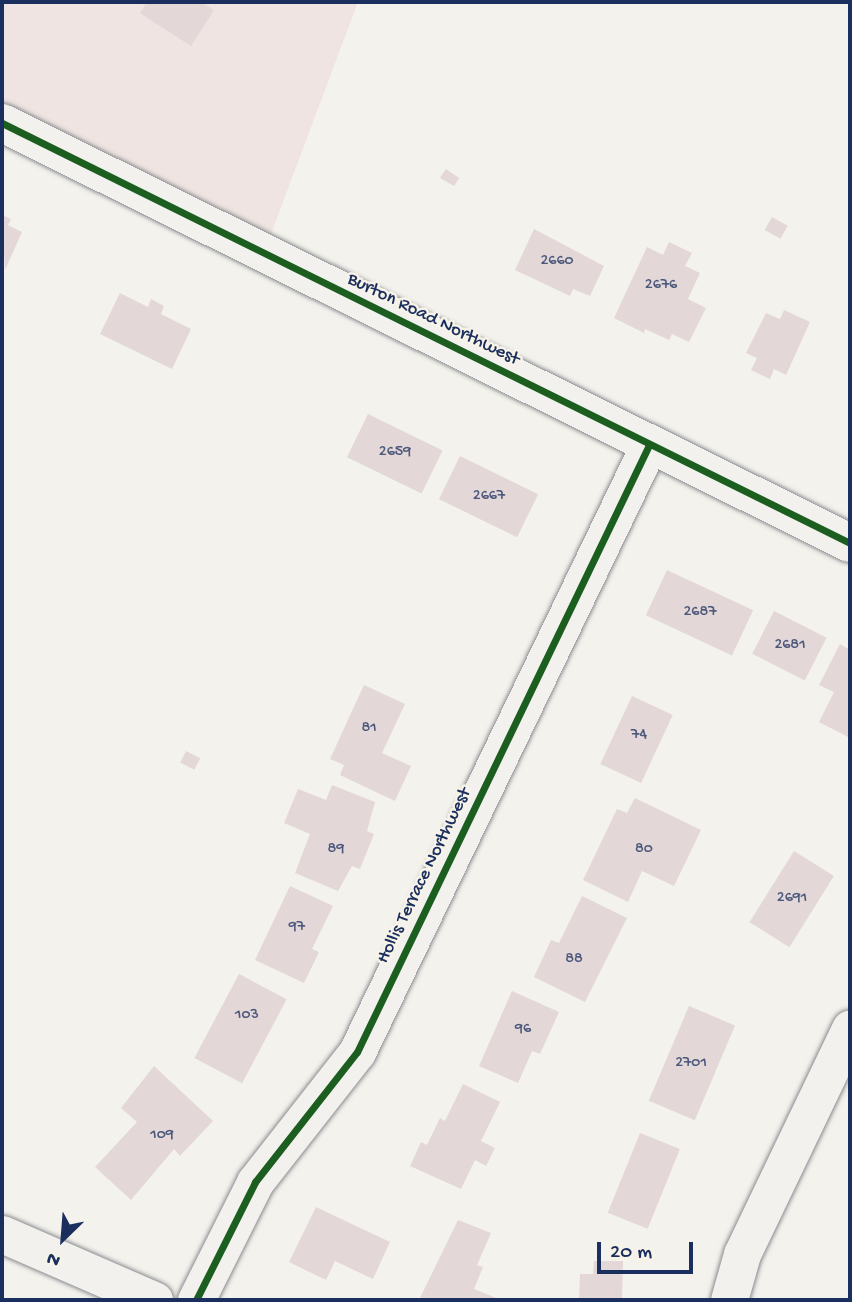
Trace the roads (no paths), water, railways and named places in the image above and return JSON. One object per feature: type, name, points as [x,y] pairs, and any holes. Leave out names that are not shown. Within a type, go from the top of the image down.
[{"type":"street","name":"Burton Road Northwest","points":[[2,123],[850,543]]},
{"type":"street","name":"Hollis Terrace Northwest","points":[[196,1300],[255,1182],[357,1052],[649,445]]},
{"type":"street","points":[[729,1300],[742,1254],[850,1029]]},
{"type":"street","points":[[2,1234],[154,1300]]}]
